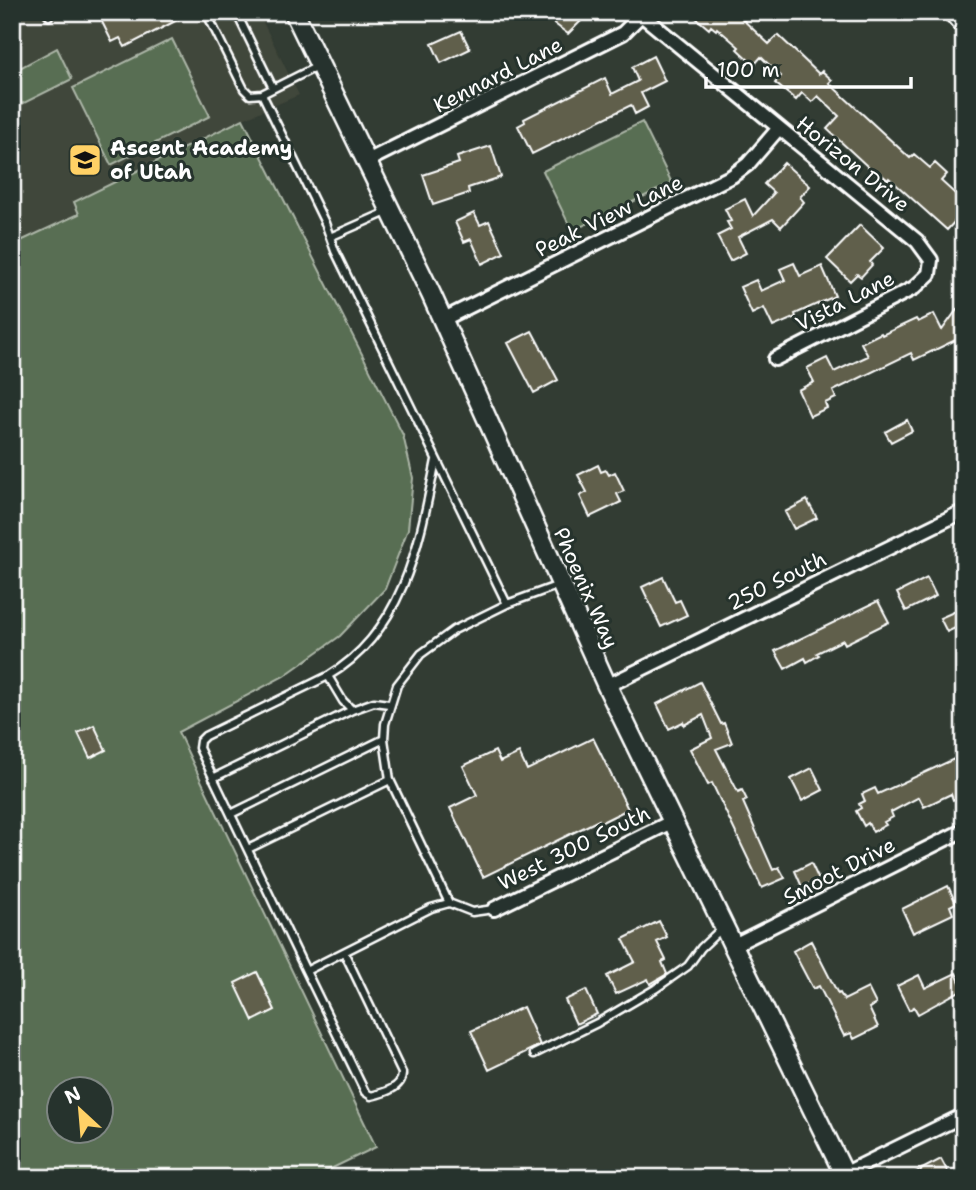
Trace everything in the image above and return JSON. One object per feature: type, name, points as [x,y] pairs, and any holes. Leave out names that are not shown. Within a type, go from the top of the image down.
[{"type":"highway","points":[[956,12],[964,21]]},
{"type":"street","name":"Phoenix Way","points":[[294,12],[442,320],[560,585],[671,822],[845,1176]]},
{"type":"street","name":"Horizon Drive","points":[[640,13],[917,241],[931,260],[929,274]]},
{"type":"street","name":"Kennard Lane","points":[[366,161],[623,33],[640,13]]},
{"type":"street","name":"Peak View Lane","points":[[442,320],[733,176],[748,164],[779,128]]},
{"type":"street","name":"Vista Lane","points":[[775,359],[914,288],[929,274]]},
{"type":"street","name":"250 South","points":[[607,686],[964,511]]},
{"type":"street","name":"West 300 South","points":[[494,909],[671,822]]},
{"type":"street","name":"Smoot Drive","points":[[732,946],[964,830]]},
{"type":"street","points":[[845,1176],[964,1115]]},
{"type":"lane","points":[[206,12],[244,89],[250,94],[261,94],[320,65]]},
{"type":"lane","points":[[236,12],[273,89]]},
{"type":"lane","points":[[261,94],[507,604]]},
{"type":"lane","points":[[330,237],[390,210]]},
{"type":"lane","points":[[344,952],[402,1073],[399,1085],[371,1096],[365,1092],[230,814],[199,748],[200,741],[205,736],[328,676],[345,665],[364,646],[394,605],[405,583],[418,545],[436,459]]},
{"type":"lane","points":[[449,903],[390,780],[384,739],[389,705],[407,669],[435,642],[507,604],[560,585]]},
{"type":"lane","points":[[328,676],[342,701],[352,710]]},
{"type":"lane","points":[[213,778],[352,710],[374,702],[389,705]]},
{"type":"lane","points":[[230,814],[384,739]]},
{"type":"lane","points":[[248,849],[390,780]]},
{"type":"lane","points":[[306,971],[431,908],[449,903],[472,912],[494,909]]},
{"type":"lane","points":[[534,1054],[597,1023],[655,989],[688,966],[701,948],[723,928]]},
{"type":"shaded area","name":"Ascent Academy of Utah","points":[[12,12],[258,12],[299,95],[243,119],[75,202],[80,213],[12,245]]},
{"type":"green space","points":[[172,39],[210,116],[111,165],[73,88]]},
{"type":"green space","points":[[57,48],[72,79],[22,104],[12,86],[12,72]]},
{"type":"green space","points":[[243,119],[403,435],[413,478],[408,529],[385,589],[340,636],[284,676],[178,732],[376,1147],[312,1178],[12,1178],[12,245],[79,214],[74,202]]},
{"type":"green space","points":[[642,122],[672,183],[572,231],[543,171]]},
{"type":"building","points":[[97,12],[193,12],[125,47],[120,38],[112,42]]},
{"type":"building","points":[[539,12],[578,12],[584,18],[568,34]]},
{"type":"building","points":[[701,12],[746,12],[741,18],[769,44],[778,35],[819,74],[822,71],[832,80],[829,83],[910,158],[914,154],[930,168],[935,163],[947,174],[941,181],[964,202],[964,225],[957,219],[947,230],[889,178],[888,180],[882,175],[880,178],[827,129],[839,116],[818,96],[812,102],[802,93],[796,100],[775,83],[781,76],[761,57],[754,65],[737,49],[739,47],[717,28],[716,30],[711,26],[709,29],[696,18]]},
{"type":"building","points":[[461,31],[470,49],[441,63],[432,44]]},
{"type":"building","points":[[653,56],[665,81],[641,93],[648,107],[635,114],[631,105],[532,154],[518,126],[525,122],[524,119],[605,78],[612,94],[638,81],[632,67]]},
{"type":"building","points":[[491,146],[501,177],[468,188],[469,193],[433,205],[423,175],[459,163],[457,157]]},
{"type":"building","points":[[784,163],[810,186],[800,197],[804,202],[781,227],[773,219],[738,237],[746,253],[730,261],[717,236],[731,229],[727,222],[731,221],[725,209],[745,199],[753,216],[774,193],[764,184]]},
{"type":"building","points":[[474,213],[480,225],[489,221],[504,253],[482,264],[471,239],[464,242],[455,222]]},
{"type":"building","points":[[860,225],[884,248],[870,262],[872,265],[861,277],[857,274],[850,281],[827,259]]},
{"type":"building","points":[[794,263],[800,276],[822,266],[835,296],[773,327],[764,308],[752,314],[740,287],[756,280],[761,291],[785,280],[780,269]]},
{"type":"building","points":[[964,300],[964,336],[914,360],[911,353],[833,391],[836,398],[825,403],[827,408],[810,416],[798,390],[814,382],[807,368],[827,358],[834,372],[868,356],[861,343],[916,319],[918,322],[934,314],[942,330]]},
{"type":"building","points":[[532,331],[558,380],[534,393],[508,343]]},
{"type":"building","points":[[907,420],[912,431],[891,442],[885,432]]},
{"type":"building","points":[[598,465],[601,472],[606,470],[609,475],[615,472],[624,491],[617,494],[621,502],[590,517],[580,496],[587,492],[578,475]]},
{"type":"building","points":[[807,500],[817,518],[794,529],[785,512]]},
{"type":"building","points":[[663,577],[675,602],[680,600],[687,615],[661,627],[642,587]]},
{"type":"building","points":[[927,578],[936,596],[906,611],[897,593]]},
{"type":"building","points":[[878,601],[889,622],[845,644],[843,640],[817,653],[819,655],[807,662],[805,658],[785,669],[775,651]]},
{"type":"building","points":[[958,610],[964,624],[947,632],[940,618]]},
{"type":"building","points":[[700,682],[721,724],[724,723],[732,743],[716,749],[738,792],[742,790],[747,800],[743,802],[773,870],[779,867],[785,878],[762,888],[712,783],[708,785],[690,749],[712,738],[703,715],[669,729],[657,704]]},
{"type":"building","points":[[94,725],[106,750],[90,758],[78,733]]},
{"type":"building","points":[[593,738],[628,809],[600,823],[599,820],[483,877],[450,808],[477,795],[463,766],[495,751],[500,762],[519,753],[527,770]]},
{"type":"building","points":[[954,759],[964,780],[964,795],[953,800],[951,794],[924,807],[919,797],[891,812],[893,817],[884,822],[886,825],[873,832],[868,823],[864,826],[856,811],[861,808],[859,804],[865,801],[862,794],[875,788],[878,794]]},
{"type":"building","points":[[812,768],[823,790],[802,801],[791,779]]},
{"type":"building","points":[[811,863],[819,880],[802,887],[795,871]]},
{"type":"building","points":[[948,886],[956,903],[950,906],[953,914],[913,933],[902,909]]},
{"type":"building","points":[[659,921],[667,937],[657,942],[666,960],[662,962],[667,974],[650,984],[648,979],[616,994],[607,976],[635,962],[623,939]]},
{"type":"building","points":[[811,941],[838,994],[840,993],[844,1000],[868,988],[876,1004],[869,1008],[878,1027],[854,1039],[851,1033],[844,1036],[819,986],[813,989],[793,951]]},
{"type":"building","points":[[257,972],[275,1010],[253,1021],[235,983]]},
{"type":"building","points":[[956,973],[963,989],[918,1014],[914,1007],[909,1010],[897,986],[919,975],[925,988]]},
{"type":"building","points":[[586,990],[597,1014],[576,1024],[565,1000]]},
{"type":"building","points":[[523,1007],[540,1045],[489,1070],[471,1031]]},
{"type":"building","points":[[941,1159],[951,1178],[905,1178]]},
{"type":"place","name":"Ascent Academy of Utah","points":[[85,160]]}]
